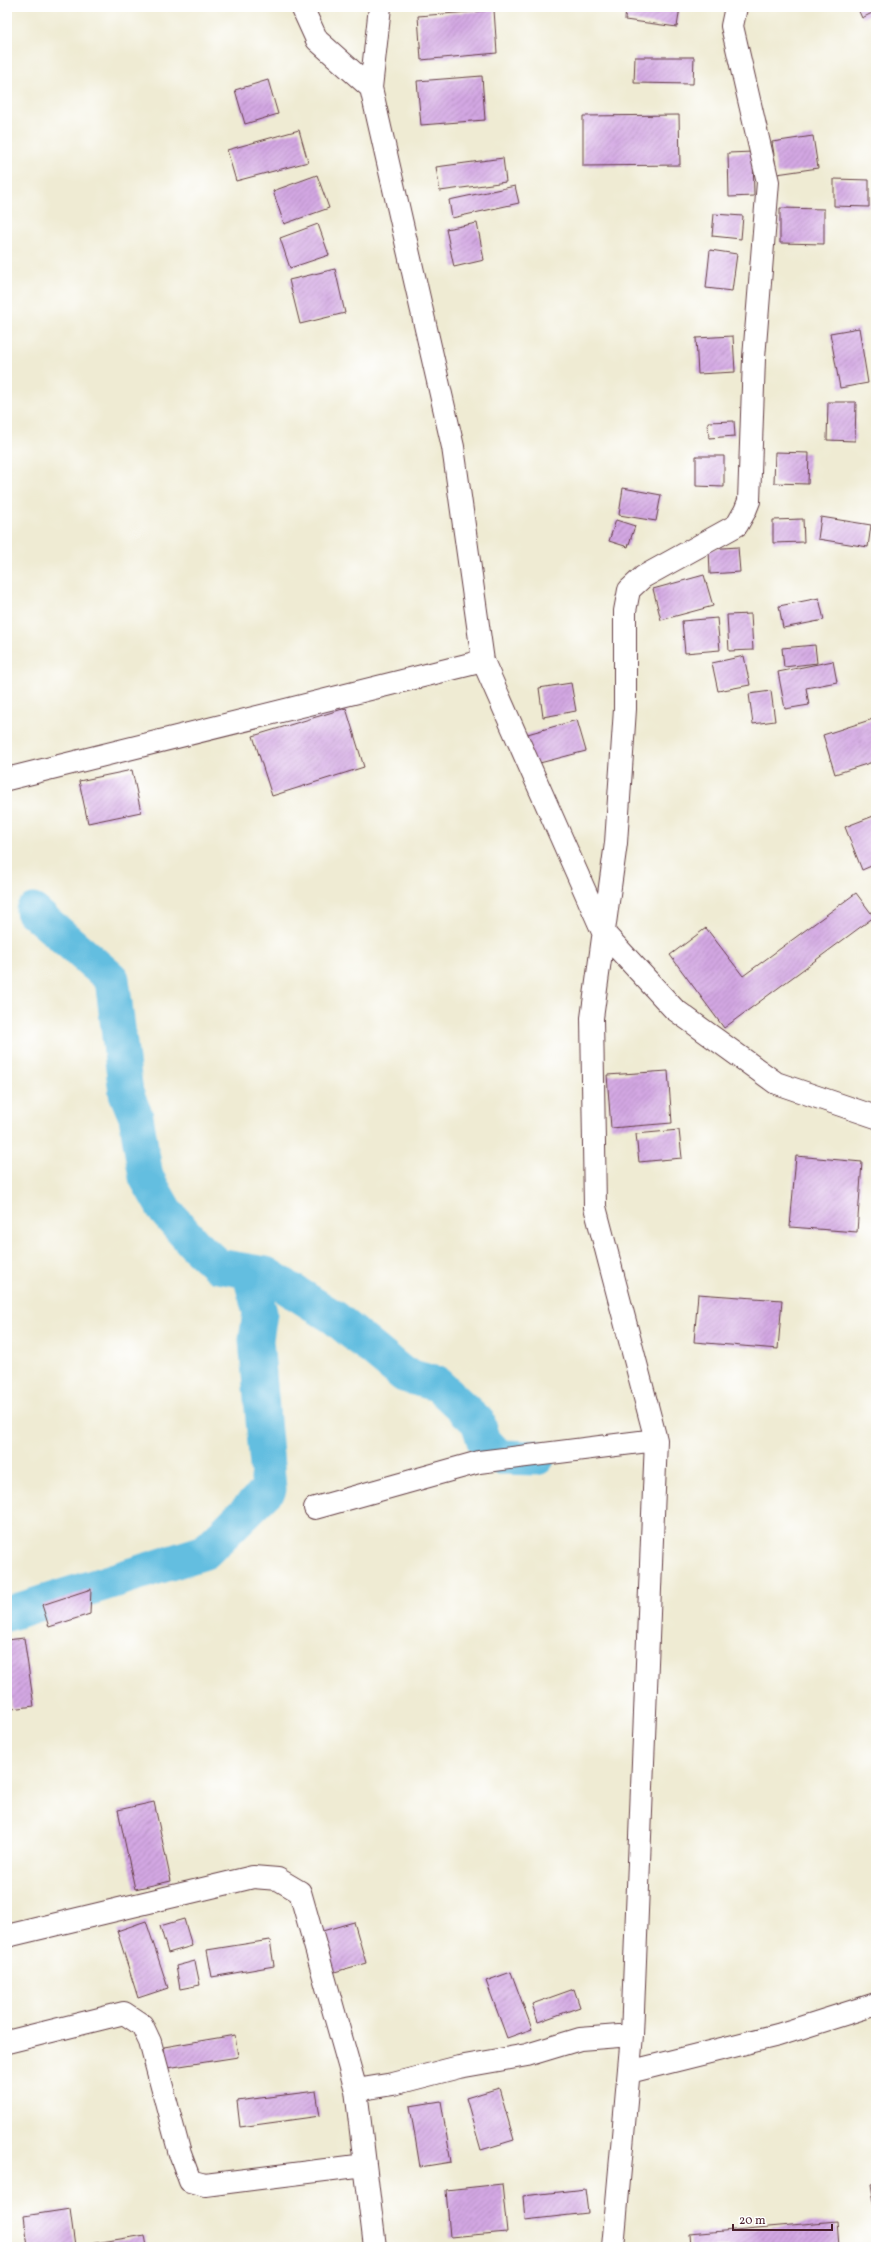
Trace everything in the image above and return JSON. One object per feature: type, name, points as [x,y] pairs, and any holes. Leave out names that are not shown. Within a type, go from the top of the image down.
[{"type":"street","points":[[302,7],[317,40],[371,88]]},
{"type":"street","points":[[380,7],[371,88],[453,447],[483,661],[603,932],[674,1009],[776,1083],[876,1117]]},
{"type":"street","points":[[612,2247],[632,2035],[656,1440],[595,1207],[592,1018],[616,835],[625,709],[625,611],[628,590],[643,577],[737,525],[749,501],[754,358],[768,182],[732,26],[736,7]]},
{"type":"street","points":[[7,779],[483,661]]},
{"type":"street","points":[[315,1508],[479,1462],[656,1440]]},
{"type":"street","points":[[7,1936],[253,1877],[278,1879],[300,1892],[356,2090],[375,2247]]},
{"type":"street","points":[[629,2072],[778,2035],[876,2004]]},
{"type":"street","points":[[7,2042],[124,2013],[142,2025],[150,2042],[180,2154],[190,2181],[205,2185],[365,2164]]},
{"type":"street","points":[[356,2090],[393,2084],[459,2067],[527,2055],[580,2039],[632,2035]]},
{"type":"building","points":[[626,7],[680,7],[677,27],[625,20]]},
{"type":"building","points":[[857,7],[876,7],[876,11],[862,18]]},
{"type":"building","points":[[494,10],[497,53],[421,60],[418,16]]},
{"type":"building","points":[[635,57],[694,57],[693,84],[634,83]]},
{"type":"building","points":[[482,76],[485,120],[421,125],[417,81]]},
{"type":"building","points":[[268,80],[278,114],[245,124],[235,90]]},
{"type":"building","points":[[679,115],[680,165],[583,166],[583,116]]},
{"type":"building","points":[[299,130],[308,162],[236,181],[227,150]]},
{"type":"building","points":[[813,136],[818,168],[777,174],[772,142]]},
{"type":"building","points":[[753,152],[754,196],[729,197],[728,153]]},
{"type":"building","points":[[503,158],[506,182],[440,191],[436,167]]},
{"type":"building","points":[[317,175],[329,208],[284,224],[273,191]]},
{"type":"building","points":[[834,179],[869,180],[869,207],[834,206]]},
{"type":"building","points":[[515,186],[519,203],[452,218],[449,200]]},
{"type":"building","points":[[780,208],[824,209],[824,244],[780,243]]},
{"type":"building","points":[[714,214],[743,216],[741,239],[712,236]]},
{"type":"building","points":[[477,223],[484,260],[454,267],[446,229]]},
{"type":"building","points":[[318,224],[329,255],[290,268],[280,238]]},
{"type":"building","points":[[710,250],[737,254],[732,291],[706,288]]},
{"type":"building","points":[[335,269],[345,313],[300,324],[289,280]]},
{"type":"building","points":[[859,328],[868,383],[840,388],[830,333]]},
{"type":"building","points":[[733,336],[735,372],[698,374],[696,338]]},
{"type":"building","points":[[828,402],[856,402],[855,441],[827,440]]},
{"type":"building","points":[[734,421],[735,436],[709,438],[708,422]]},
{"type":"building","points":[[775,452],[809,453],[808,484],[774,483]]},
{"type":"building","points":[[696,456],[724,456],[724,487],[696,486]]},
{"type":"building","points":[[623,488],[661,495],[656,521],[619,515]]},
{"type":"building","points":[[821,517],[871,525],[868,547],[818,539]]},
{"type":"building","points":[[803,519],[804,542],[773,543],[773,520]]},
{"type":"building","points":[[616,520],[635,526],[628,547],[609,541]]},
{"type":"building","points":[[738,547],[740,572],[710,574],[709,549]]},
{"type":"building","points":[[704,575],[713,606],[661,620],[653,589]]},
{"type":"building","points":[[819,598],[824,620],[783,628],[779,606]]},
{"type":"building","points":[[751,614],[753,650],[729,651],[727,615]]},
{"type":"building","points":[[717,618],[720,650],[685,653],[682,621]]},
{"type":"building","points":[[815,645],[817,663],[784,667],[782,648]]},
{"type":"building","points":[[744,656],[750,685],[718,691],[712,663]]},
{"type":"building","points":[[833,661],[837,682],[806,688],[809,705],[785,709],[778,672]]},
{"type":"building","points":[[571,683],[576,711],[543,717],[539,688]]},
{"type":"building","points":[[771,691],[775,721],[753,724],[749,694]]},
{"type":"building","points":[[346,708],[364,767],[272,796],[253,736]]},
{"type":"building","points":[[876,718],[876,761],[835,774],[823,735]]},
{"type":"building","points":[[577,720],[586,751],[532,765],[524,735]]},
{"type":"building","points":[[132,770],[141,812],[88,823],[79,781]]},
{"type":"building","points":[[876,815],[876,864],[862,870],[845,827]]},
{"type":"building","points":[[856,893],[874,917],[724,1028],[670,955],[706,928],[743,976]]},
{"type":"building","points":[[668,1071],[672,1123],[611,1128],[607,1075]]},
{"type":"building","points":[[679,1130],[682,1158],[639,1162],[636,1134]]},
{"type":"building","points":[[796,1156],[862,1162],[857,1232],[790,1227]]},
{"type":"building","points":[[698,1294],[782,1300],[778,1349],[694,1342]]},
{"type":"building","points":[[91,1589],[90,1614],[49,1627],[42,1605]]},
{"type":"building","points":[[24,1638],[34,1706],[12,1709],[7,1671],[7,1640]]},
{"type":"building","points":[[154,1802],[171,1881],[135,1889],[118,1810]]},
{"type":"building","points":[[184,1919],[192,1946],[168,1953],[160,1926]]},
{"type":"building","points":[[146,1921],[168,1988],[138,1998],[117,1931]]},
{"type":"building","points":[[354,1922],[366,1963],[331,1973],[319,1932]]},
{"type":"building","points":[[270,1940],[274,1966],[212,1977],[207,1950]]},
{"type":"building","points":[[195,1961],[200,1985],[180,1989],[176,1966]]},
{"type":"building","points":[[511,1972],[532,2029],[507,2038],[486,1981]]},
{"type":"building","points":[[574,1989],[580,2007],[538,2022],[532,2004]]},
{"type":"building","points":[[235,2035],[238,2057],[167,2068],[164,2047]]},
{"type":"building","points":[[499,2088],[514,2140],[481,2150],[466,2098]]},
{"type":"building","points":[[316,2091],[320,2116],[240,2127],[237,2101]]},
{"type":"building","points":[[441,2101],[451,2162],[420,2167],[410,2106]]},
{"type":"building","points":[[876,2183],[876,2208],[875,2209],[871,2184]]},
{"type":"building","points":[[502,2184],[507,2232],[450,2237],[446,2190]]},
{"type":"building","points":[[585,2189],[588,2213],[525,2220],[523,2196]]},
{"type":"building","points":[[70,2209],[75,2247],[28,2247],[24,2216]]},
{"type":"building","points":[[837,2221],[839,2247],[690,2247],[689,2234]]},
{"type":"building","points":[[145,2235],[147,2247],[83,2247],[83,2245]]},
{"type":"waterway","points":[[33,911],[112,979],[126,1093],[136,1117],[146,1177],[166,1212],[195,1245],[218,1266],[266,1274],[335,1318],[404,1375],[437,1384],[478,1422],[484,1441],[499,1457],[537,1458]]},
{"type":"waterway","points":[[7,1614],[205,1552],[269,1489],[256,1340],[260,1313],[249,1271]]}]
